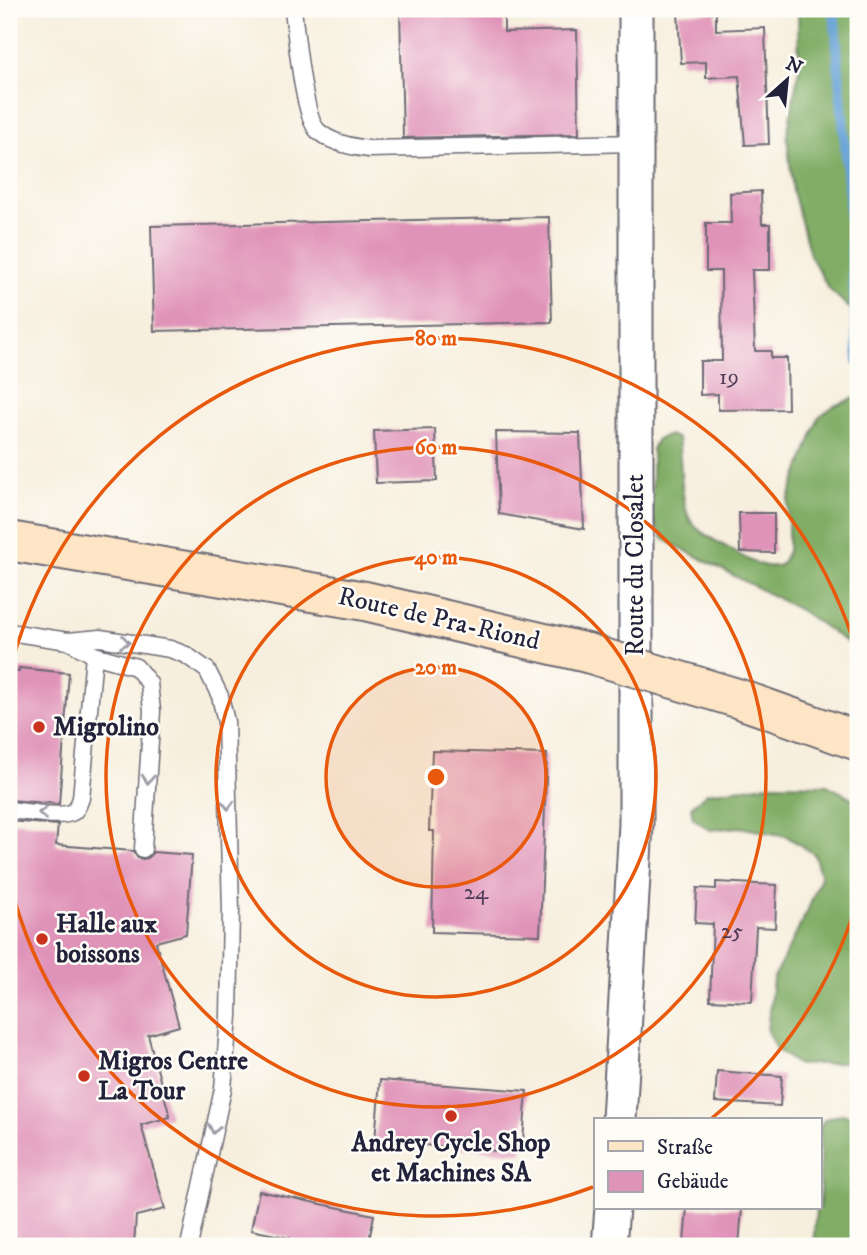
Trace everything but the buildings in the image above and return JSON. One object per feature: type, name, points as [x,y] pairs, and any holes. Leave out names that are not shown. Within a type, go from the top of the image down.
[{"type":"main road","name":"Route de Pra-Riond","points":[[9,541],[365,601],[587,653],[748,702],[858,741]]},
{"type":"street","name":"Route du Closalet","points":[[619,1118],[636,824],[636,9]]},
{"type":"street","points":[[609,1246],[612,1210]]},
{"type":"lane","points":[[293,9],[308,113],[318,131],[338,142],[369,149],[636,143]]},
{"type":"lane","points":[[9,632],[68,641],[100,638],[170,649],[186,655],[207,670],[220,696],[226,722],[231,911],[229,1016],[223,1089],[189,1246]]},
{"type":"lane","points":[[68,641],[94,655],[136,667],[144,674],[152,695],[143,849]]},
{"type":"lane","points":[[9,810],[67,814],[78,808],[94,655]]},
{"type":"green space","points":[[798,9],[858,9],[858,316],[829,289],[810,255],[793,191],[787,136],[799,69]]},
{"type":"green space","points":[[858,397],[858,650],[800,610],[663,539],[652,518],[652,449],[657,439],[670,435],[678,439],[686,509],[698,529],[752,561],[769,566],[781,565],[788,551],[788,501],[819,417],[834,406]]},
{"type":"green space","points":[[772,784],[827,785],[858,801],[858,1062],[798,1065],[776,1049],[767,1031],[773,979],[807,912],[821,877],[814,854],[786,836],[739,827],[710,830],[693,818],[691,807],[707,793]]},
{"type":"green space","points":[[842,1114],[858,1119],[858,1246],[813,1246],[816,1210],[822,1210],[822,1124],[825,1119]]},
{"type":"waterway","points":[[834,9],[849,194],[858,361]]},
{"type":"waterway","points":[[856,1246],[858,1218]]},
{"type":"place","name":"Migrolino","points":[[39,727]]},
{"type":"place","name":"Halle aux boissons","points":[[42,939]]},
{"type":"place","name":"Migros Centre La Tour","points":[[84,1076]]},
{"type":"place","name":"Andrey Cycle Shop et Machines SA","points":[[451,1116]]}]
